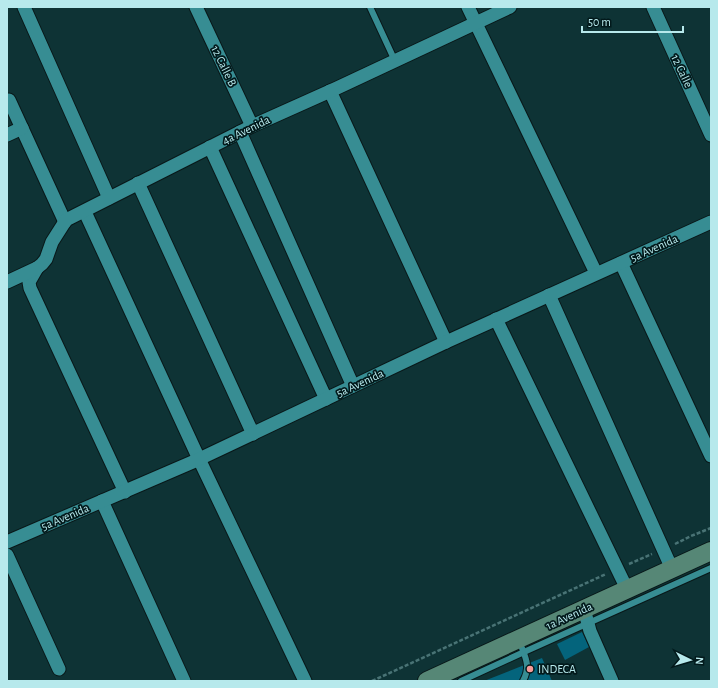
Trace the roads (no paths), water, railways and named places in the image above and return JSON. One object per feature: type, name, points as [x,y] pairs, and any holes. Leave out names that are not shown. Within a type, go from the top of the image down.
[{"type":"main road","name":"1a Avenida","points":[[427,681],[521,645],[586,616],[627,589],[711,551]]},
{"type":"street","points":[[24,7],[109,198]]},
{"type":"street","name":"12 Calle B","points":[[196,7],[252,126]]},
{"type":"street","points":[[468,7],[596,273]]},
{"type":"street","name":"4a Avenida","points":[[65,222],[138,183],[252,126],[510,7]]},
{"type":"street","name":"12 Calle","points":[[652,7],[711,135]]},
{"type":"street","points":[[330,91],[446,342]]},
{"type":"street","points":[[9,100],[65,222],[52,242],[46,259],[37,268],[30,282],[30,288],[125,492]]},
{"type":"street","points":[[7,135],[22,128]]},
{"type":"street","points":[[240,132],[353,386]]},
{"type":"street","points":[[210,147],[326,399]]},
{"type":"street","points":[[138,183],[253,434]]},
{"type":"street","points":[[85,212],[199,459],[305,681]]},
{"type":"street","name":"5a Avenida","points":[[7,542],[199,459],[446,342],[711,222]]},
{"type":"street","points":[[621,263],[711,456]]},
{"type":"street","points":[[7,282],[37,268]]},
{"type":"street","points":[[549,295],[672,569]]},
{"type":"street","points":[[496,319],[627,589]]},
{"type":"street","points":[[102,501],[184,681]]},
{"type":"street","points":[[7,555],[59,669]]},
{"type":"street","points":[[586,616],[612,681]]},
{"type":"lane","points":[[370,7],[395,61]]},
{"type":"lane","points":[[586,616],[711,568]]},
{"type":"lane","points":[[461,681],[521,645],[528,667],[528,673],[523,681]]},
{"type":"place","name":"INDECA","points":[[530,669]]}]
